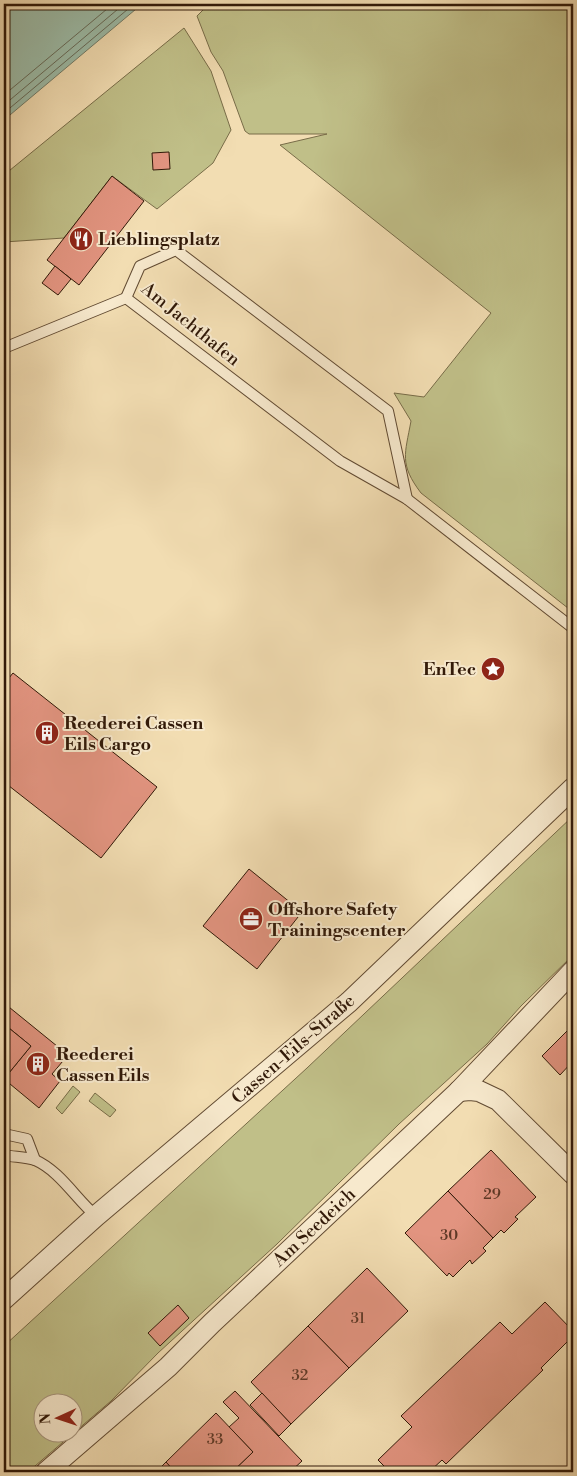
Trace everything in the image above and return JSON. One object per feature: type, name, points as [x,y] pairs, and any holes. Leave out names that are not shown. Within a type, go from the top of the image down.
[{"type":"street","name":"Cassen-Eils-Straße","points":[[4,1299],[96,1216],[349,1002],[573,788]]},
{"type":"street","name":"Am Seedeich","points":[[46,1472],[168,1367],[212,1323],[459,1091],[573,971]]},
{"type":"street","points":[[459,1091],[470,1090],[498,1100],[573,1174]]},
{"type":"lane","name":"Am Jachthafen","points":[[176,250],[388,411],[407,499],[340,461],[126,298],[140,266],[176,250]]},
{"type":"lane","points":[[4,348],[126,298]]},
{"type":"lane","points":[[407,499],[573,628]]},
{"type":"lane","points":[[4,1134],[27,1140],[35,1160]]},
{"type":"lane","points":[[4,1155],[35,1160],[64,1181],[81,1203],[96,1216]]},
{"type":"shaded area","points":[[209,4],[573,4],[573,612],[421,493],[409,474],[406,451],[411,421],[394,393],[424,397],[491,313],[280,145],[327,134],[249,134],[245,131],[223,71],[211,52],[197,16]]},
{"type":"shaded area","points":[[184,28],[211,71],[231,130],[213,163],[157,209],[112,176],[64,238],[4,242],[4,175]]},
{"type":"shaded area","points":[[573,816],[573,955],[521,1006],[487,1044],[399,1124],[277,1244],[158,1353],[111,1401],[82,1426],[82,1394],[32,1394],[32,1444],[61,1444],[28,1472],[4,1472],[4,1346],[307,1068]]},
{"type":"shaded area","points":[[73,1086],[80,1092],[62,1114],[56,1108]]},
{"type":"shaded area","points":[[95,1093],[116,1110],[110,1117],[89,1101]]},
{"type":"water","points":[[4,4],[142,4],[4,120]]},
{"type":"building","points":[[169,152],[170,169],[153,170],[152,153]]},
{"type":"building","points":[[112,176],[144,201],[79,285],[47,260]]},
{"type":"building","points":[[55,266],[71,279],[58,295],[42,283]]},
{"type":"building","name":"Reederei Cassen Eils Cargo","points":[[13,673],[157,787],[101,858],[4,782],[4,684]]},
{"type":"building","points":[[249,869],[302,912],[257,969],[203,926]]},
{"type":"building","name":"Reederei Cassen Eils","points":[[4,1003],[68,1055],[52,1074],[60,1081],[39,1108],[4,1079],[31,1046],[4,1024]]},
{"type":"building","points":[[4,1024],[31,1046],[4,1079]]},
{"type":"building","points":[[573,1025],[573,1061],[560,1075],[542,1056]]},
{"type":"building","points":[[491,1150],[536,1197],[515,1217],[518,1219],[504,1233],[501,1230],[493,1238],[448,1191]]},
{"type":"building","points":[[448,1191],[493,1238],[483,1248],[486,1251],[472,1264],[470,1260],[453,1277],[449,1273],[447,1276],[405,1233]]},
{"type":"building","points":[[367,1268],[408,1311],[349,1368],[308,1326]]},
{"type":"building","points":[[545,1302],[573,1331],[573,1336],[541,1368],[543,1370],[446,1464],[442,1460],[429,1472],[390,1472],[378,1460],[412,1427],[401,1416],[500,1322],[512,1334]]},
{"type":"building","points":[[178,1305],[189,1318],[160,1346],[148,1333]]},
{"type":"building","points":[[308,1326],[349,1368],[291,1424],[251,1382]]},
{"type":"building","points":[[235,1391],[302,1461],[290,1472],[232,1472],[253,1452],[229,1427],[239,1418],[223,1402]]},
{"type":"building","points":[[262,1393],[291,1424],[279,1436],[250,1405]]},
{"type":"building","points":[[216,1413],[253,1452],[232,1472],[175,1472],[166,1462]]},
{"type":"building","points":[[166,1462],[175,1472],[156,1472]]},
{"type":"place","name":"Lieblingsplatz","points":[[81,239]]},
{"type":"place","name":"EnTec","points":[[493,669]]},
{"type":"place","name":"Reederei Cassen Eils Cargo","points":[[47,733]]},
{"type":"place","name":"Offshore Safety Trainingscenter","points":[[251,919]]},
{"type":"place","name":"Reederei Cassen Eils","points":[[38,1064]]}]
